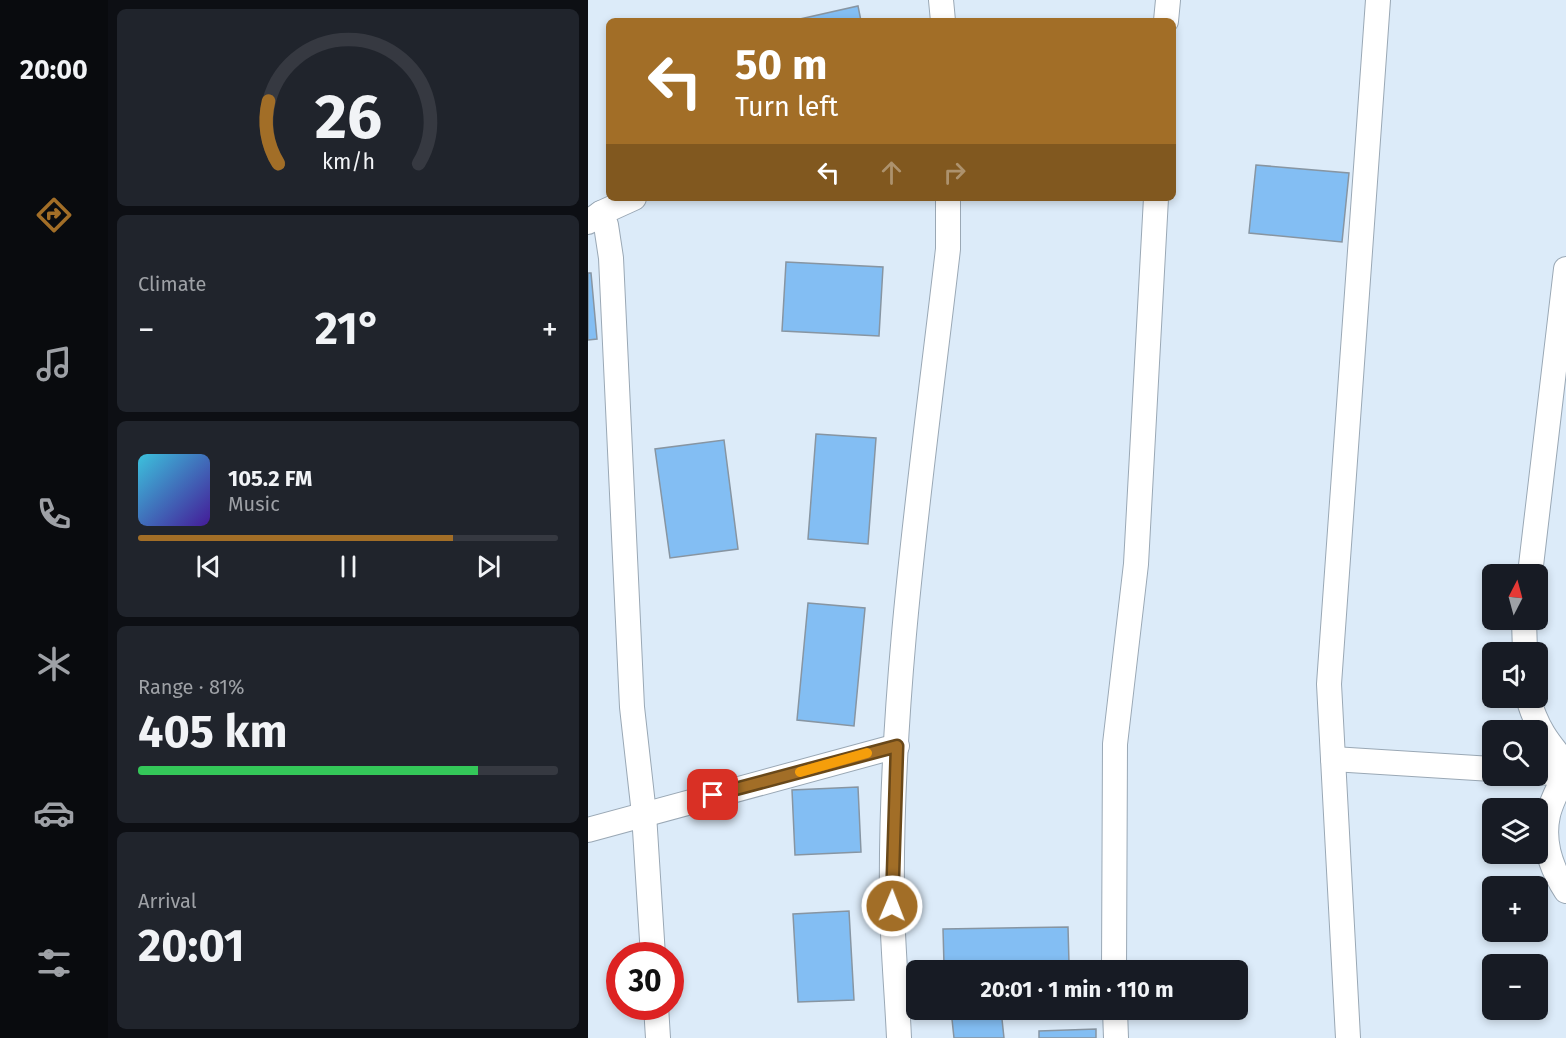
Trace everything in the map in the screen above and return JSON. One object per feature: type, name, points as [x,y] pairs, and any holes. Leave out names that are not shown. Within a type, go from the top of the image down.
[{"type":"street","points":[[941,0],[943,18]]},
{"type":"street","points":[[1166,18],[1168,0]]},
{"type":"street","points":[[1348,1038],[1329,684],[1378,0]]},
{"type":"street","points":[[594,218],[628,201]]},
{"type":"street","points":[[899,1038],[906,989],[892,906],[902,649],[948,249],[948,201]]},
{"type":"street","points":[[1114,960],[1115,744],[1136,564],[1156,201]]},
{"type":"street","points":[[594,218],[606,225],[611,258],[632,707],[644,814],[652,942]]},
{"type":"street","points":[[1531,564],[1566,269]]},
{"type":"street","points":[[1531,708],[1535,723],[1566,764]]},
{"type":"street","points":[[588,830],[897,746]]},
{"type":"street","points":[[1334,759],[1482,768]]},
{"type":"street","points":[[1548,772],[1566,773],[1548,814],[1546,831],[1552,864],[1566,891]]},
{"type":"street","points":[[657,1020],[658,1038]]},
{"type":"street","points":[[1115,1020],[1116,1038]]},
{"type":"building","points":[[858,6],[860,18],[804,18]]},
{"type":"building","points":[[1256,165],[1349,173],[1342,242],[1249,233]]},
{"type":"building","points":[[786,262],[883,267],[879,336],[782,331]]},
{"type":"building","points":[[588,273],[591,273],[597,339],[588,340]]},
{"type":"building","points":[[816,434],[876,438],[868,544],[808,539]]},
{"type":"building","points":[[724,440],[738,549],[670,558],[655,449]]},
{"type":"building","points":[[808,603],[865,608],[854,726],[797,720]]},
{"type":"building","points":[[858,787],[861,852],[795,855],[792,790]]},
{"type":"building","points":[[849,911],[854,1000],[798,1002],[793,914]]},
{"type":"building","points":[[1068,927],[1069,960],[944,960],[943,929]]},
{"type":"building","points":[[952,1020],[1002,1020],[1004,1038],[954,1038]]},
{"type":"building","points":[[1096,1029],[1096,1038],[1039,1038],[1039,1031]]},
{"type":"slow traffic","points":[[800,772],[867,753]]},
{"type":"route","points":[[713,795],[897,746],[892,906]]}]
